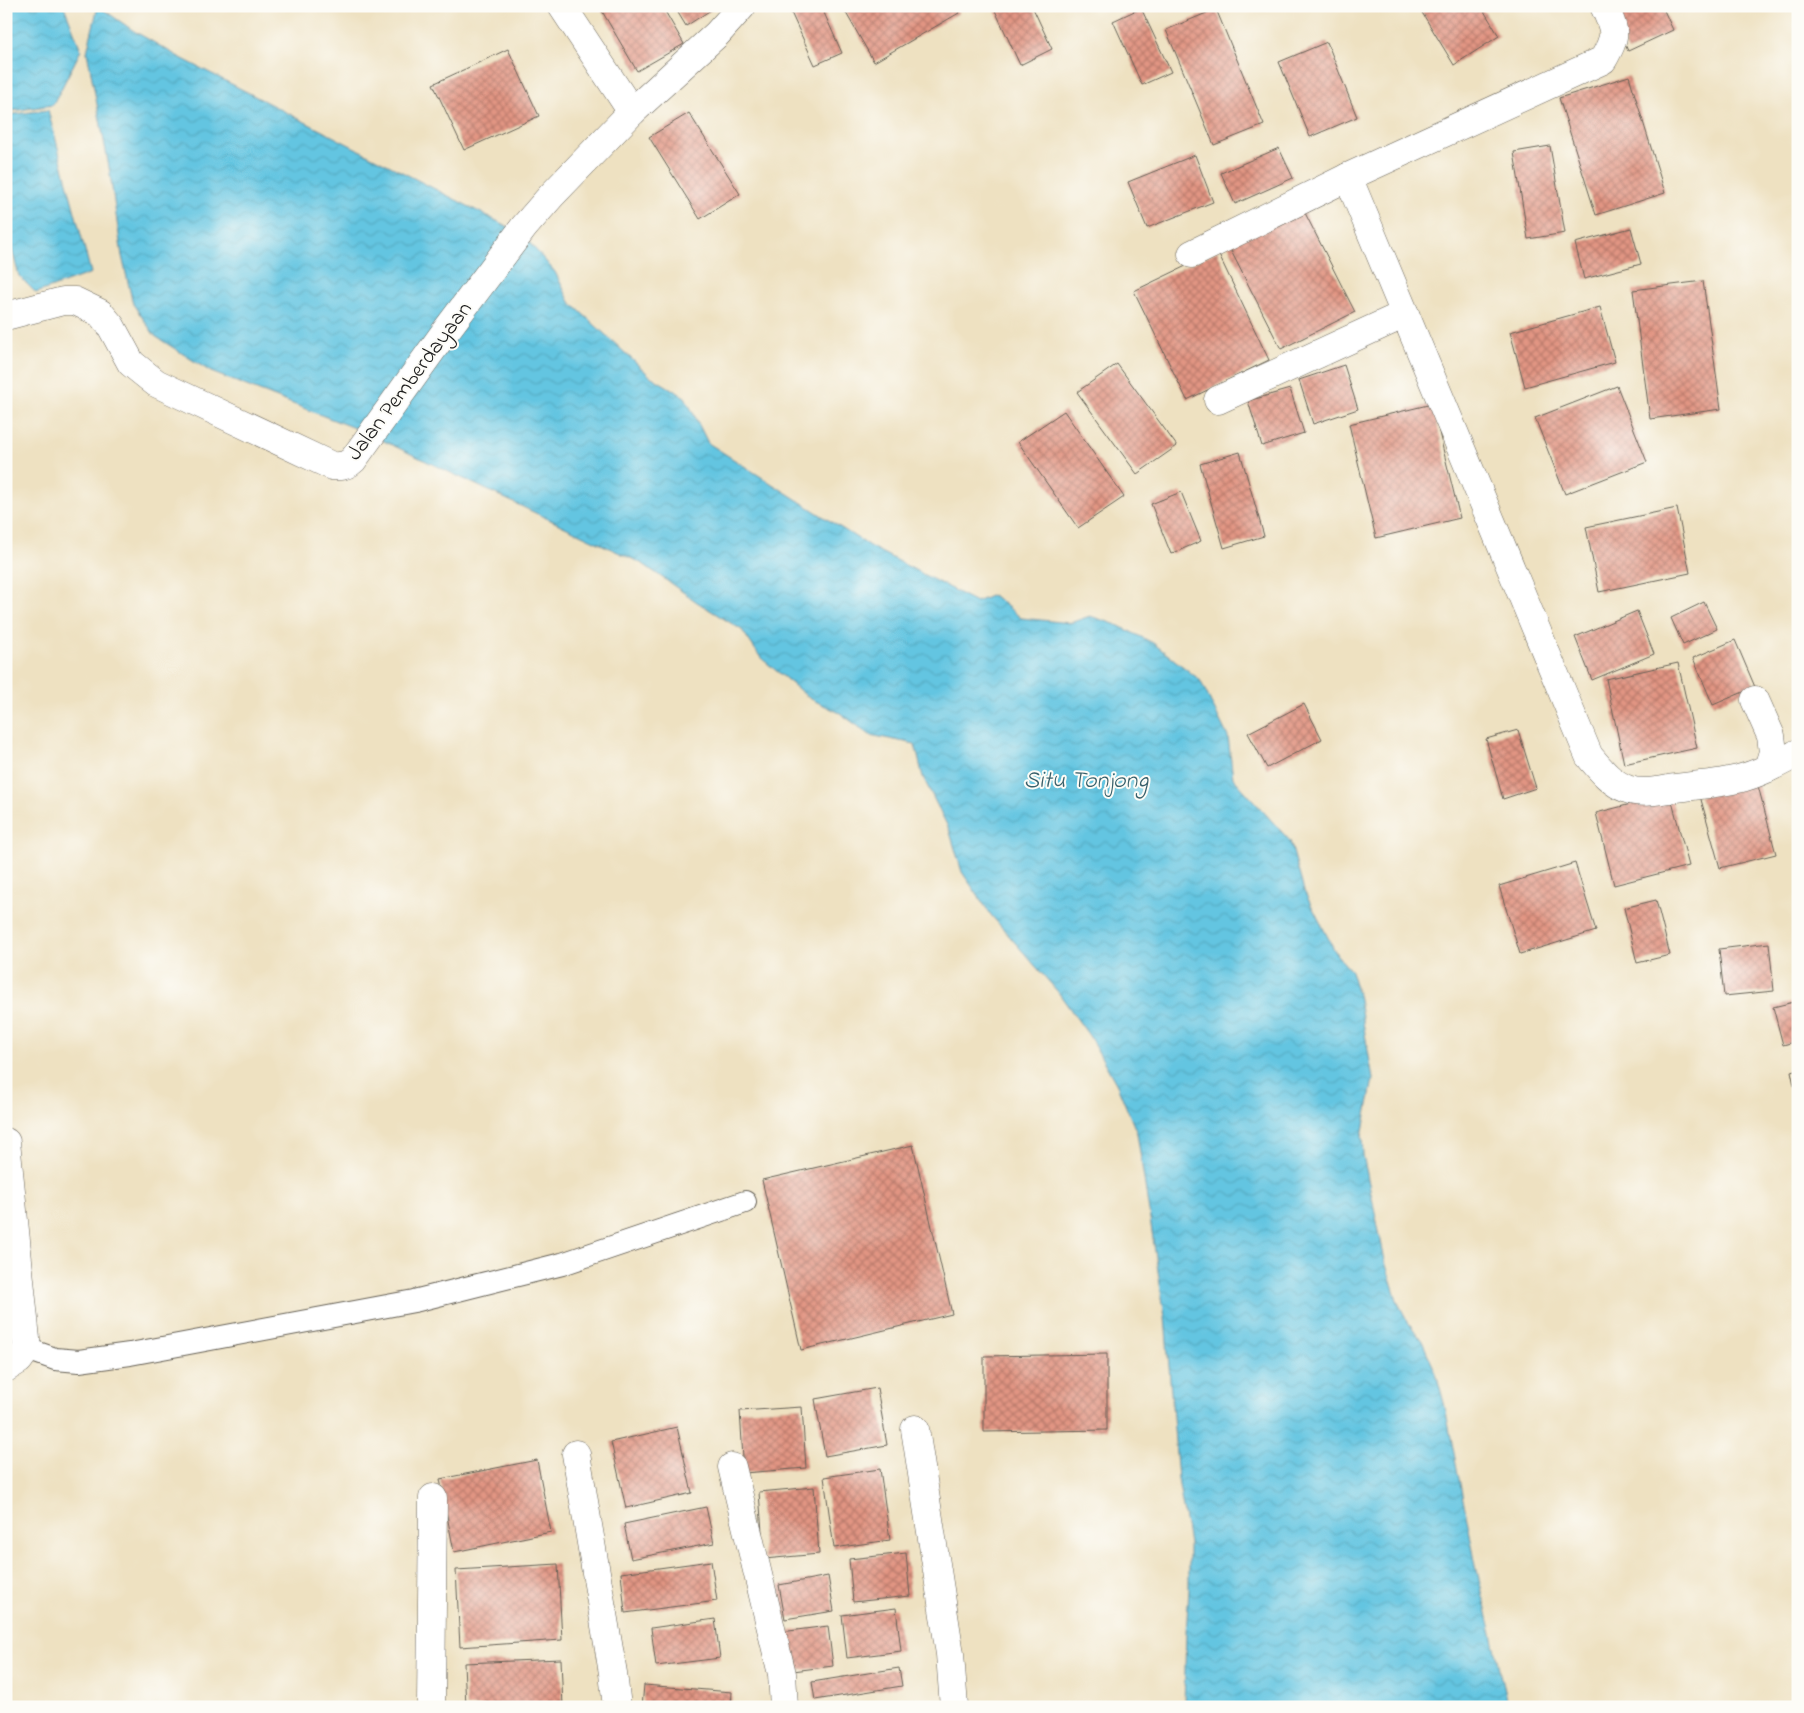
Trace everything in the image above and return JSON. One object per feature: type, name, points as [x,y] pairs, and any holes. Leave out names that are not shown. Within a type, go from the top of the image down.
[{"type":"street","points":[[562,6],[632,112]]},
{"type":"street","name":"Jalan Pemberdayaan","points":[[6,316],[63,302],[75,301],[100,313],[111,326],[131,363],[156,383],[332,466],[338,467],[349,464],[445,332],[524,228],[551,196],[632,112],[717,34],[742,6]]},
{"type":"street","points":[[1192,254],[1348,177],[1603,60],[1613,41],[1613,24],[1604,6]]},
{"type":"street","points":[[1348,177],[1589,756],[1618,785],[1628,790],[1644,792],[1740,779],[1798,753]]},
{"type":"street","points":[[1218,400],[1405,314]]},
{"type":"street","points":[[1755,700],[1771,736],[1774,752],[1768,768]]},
{"type":"street","points":[[6,1142],[27,1349],[19,1360],[6,1368]]},
{"type":"street","points":[[915,1429],[950,1654],[954,1707]]},
{"type":"street","points":[[576,1454],[614,1673],[617,1707]]},
{"type":"street","points":[[732,1467],[782,1674],[784,1707]]},
{"type":"street","points":[[431,1707],[433,1498]]},
{"type":"lane","points":[[27,1349],[55,1359],[79,1361],[130,1354],[414,1301],[562,1264],[745,1202]]},
{"type":"water","points":[[6,6],[64,6],[81,50],[53,105],[6,112]]},
{"type":"water","name":"Situ Tonjong","points":[[98,6],[134,31],[179,57],[522,234],[555,272],[570,302],[650,376],[685,397],[708,443],[871,547],[976,602],[993,595],[1021,618],[1070,623],[1090,616],[1117,625],[1153,643],[1200,680],[1228,737],[1233,778],[1290,841],[1304,891],[1337,955],[1351,971],[1358,994],[1373,1079],[1362,1136],[1363,1155],[1386,1265],[1398,1303],[1408,1322],[1422,1341],[1436,1373],[1445,1407],[1476,1566],[1509,1707],[1184,1707],[1189,1544],[1178,1479],[1165,1317],[1137,1133],[1117,1085],[1090,1037],[1058,992],[991,915],[962,872],[949,829],[923,777],[915,744],[870,735],[840,713],[809,698],[761,658],[742,630],[697,602],[643,564],[367,433],[211,372],[155,336],[133,304],[122,256],[109,167],[87,52]]},
{"type":"water","points":[[48,110],[91,273],[36,293],[19,276],[6,227],[6,115]]},
{"type":"building","points":[[599,6],[662,6],[684,44],[637,71]]},
{"type":"building","points":[[674,6],[717,6],[686,26]]},
{"type":"building","points":[[788,6],[821,6],[842,53],[815,65]]},
{"type":"building","points":[[842,6],[955,6],[959,13],[874,62]]},
{"type":"building","points":[[993,6],[1032,6],[1052,49],[1020,65]]},
{"type":"building","points":[[1418,6],[1481,6],[1499,36],[1454,65]]},
{"type":"building","points":[[1608,6],[1662,6],[1673,30],[1628,51]]},
{"type":"building","points":[[1141,8],[1171,72],[1142,85],[1113,21]]},
{"type":"building","points":[[1216,9],[1264,125],[1214,145],[1166,30]]},
{"type":"building","points":[[1327,42],[1357,117],[1310,137],[1279,62]]},
{"type":"building","points":[[508,49],[539,116],[464,150],[433,84]]},
{"type":"building","points":[[1629,76],[1665,193],[1596,215],[1559,98]]},
{"type":"building","points":[[689,113],[740,194],[700,219],[649,137]]},
{"type":"building","points":[[1550,146],[1565,233],[1528,239],[1514,152]]},
{"type":"building","points":[[1279,148],[1293,178],[1235,204],[1221,173]]},
{"type":"building","points":[[1195,155],[1213,202],[1147,228],[1128,182]]},
{"type":"building","points":[[1302,207],[1355,312],[1281,349],[1228,245]]},
{"type":"building","points":[[1631,228],[1641,264],[1584,279],[1575,243]]},
{"type":"building","points":[[1217,251],[1269,360],[1187,400],[1134,291]]},
{"type":"building","points":[[1703,281],[1721,409],[1650,419],[1633,290]]},
{"type":"building","points":[[1600,307],[1615,362],[1525,387],[1510,332]]},
{"type":"building","points":[[1117,364],[1177,446],[1137,474],[1077,392]]},
{"type":"building","points":[[1344,365],[1358,409],[1313,424],[1299,380]]},
{"type":"building","points":[[1617,386],[1647,462],[1565,494],[1535,418]]},
{"type":"building","points":[[1290,389],[1304,433],[1262,446],[1248,401]]},
{"type":"building","points":[[1432,404],[1460,518],[1376,538],[1349,424]]},
{"type":"building","points":[[1064,411],[1124,497],[1078,528],[1018,442]]},
{"type":"building","points":[[1240,452],[1264,536],[1224,548],[1200,464]]},
{"type":"building","points":[[1181,492],[1201,541],[1171,554],[1151,504]]},
{"type":"building","points":[[1677,508],[1690,573],[1599,592],[1586,527]]},
{"type":"building","points":[[1704,602],[1717,629],[1683,645],[1671,618]]},
{"type":"building","points":[[1637,611],[1654,654],[1592,680],[1575,637]]},
{"type":"building","points":[[1735,640],[1755,687],[1713,705],[1693,658]]},
{"type":"building","points":[[1678,663],[1697,748],[1624,764],[1606,679]]},
{"type":"building","points":[[1304,704],[1322,739],[1267,768],[1248,733]]},
{"type":"building","points":[[1518,730],[1536,788],[1503,799],[1486,739]]},
{"type":"building","points":[[1757,782],[1776,854],[1720,868],[1700,796]]},
{"type":"building","points":[[1670,794],[1689,866],[1614,885],[1596,813]]},
{"type":"building","points":[[1575,863],[1596,931],[1520,954],[1499,886]]},
{"type":"building","points":[[1656,900],[1670,955],[1637,963],[1624,908]]},
{"type":"building","points":[[1769,943],[1774,991],[1724,996],[1719,949]]},
{"type":"building","points":[[1798,1001],[1798,1041],[1783,1045],[1773,1007]]},
{"type":"building","points":[[1798,1069],[1798,1100],[1797,1100],[1791,1071]]},
{"type":"building","points":[[913,1145],[952,1314],[801,1350],[762,1180]]},
{"type":"building","points":[[1107,1354],[1107,1430],[984,1432],[984,1356]]},
{"type":"building","points":[[877,1388],[887,1445],[825,1456],[815,1399]]},
{"type":"building","points":[[802,1407],[806,1468],[744,1473],[740,1411]]},
{"type":"building","points":[[677,1427],[692,1493],[626,1508],[611,1442]]},
{"type":"building","points":[[537,1460],[551,1532],[454,1552],[440,1479]]},
{"type":"building","points":[[880,1469],[890,1540],[834,1548],[824,1477]]},
{"type":"building","points":[[814,1487],[819,1554],[764,1559],[759,1492]]},
{"type":"building","points":[[706,1507],[714,1543],[631,1559],[624,1524]]},
{"type":"building","points":[[906,1553],[910,1596],[853,1602],[849,1559]]},
{"type":"building","points":[[711,1561],[717,1601],[625,1613],[621,1573]]},
{"type":"building","points":[[558,1564],[562,1640],[460,1647],[456,1570]]},
{"type":"building","points":[[828,1576],[834,1611],[785,1619],[779,1585]]},
{"type":"building","points":[[896,1608],[901,1651],[847,1658],[842,1615]]},
{"type":"building","points":[[715,1619],[720,1658],[656,1666],[651,1628]]},
{"type":"building","points":[[828,1626],[833,1666],[785,1672],[781,1632]]},
{"type":"building","points":[[561,1659],[563,1707],[466,1707],[464,1663]]},
{"type":"building","points":[[899,1668],[902,1686],[815,1700],[812,1682]]},
{"type":"building","points":[[644,1685],[732,1692],[731,1707],[642,1707]]}]
